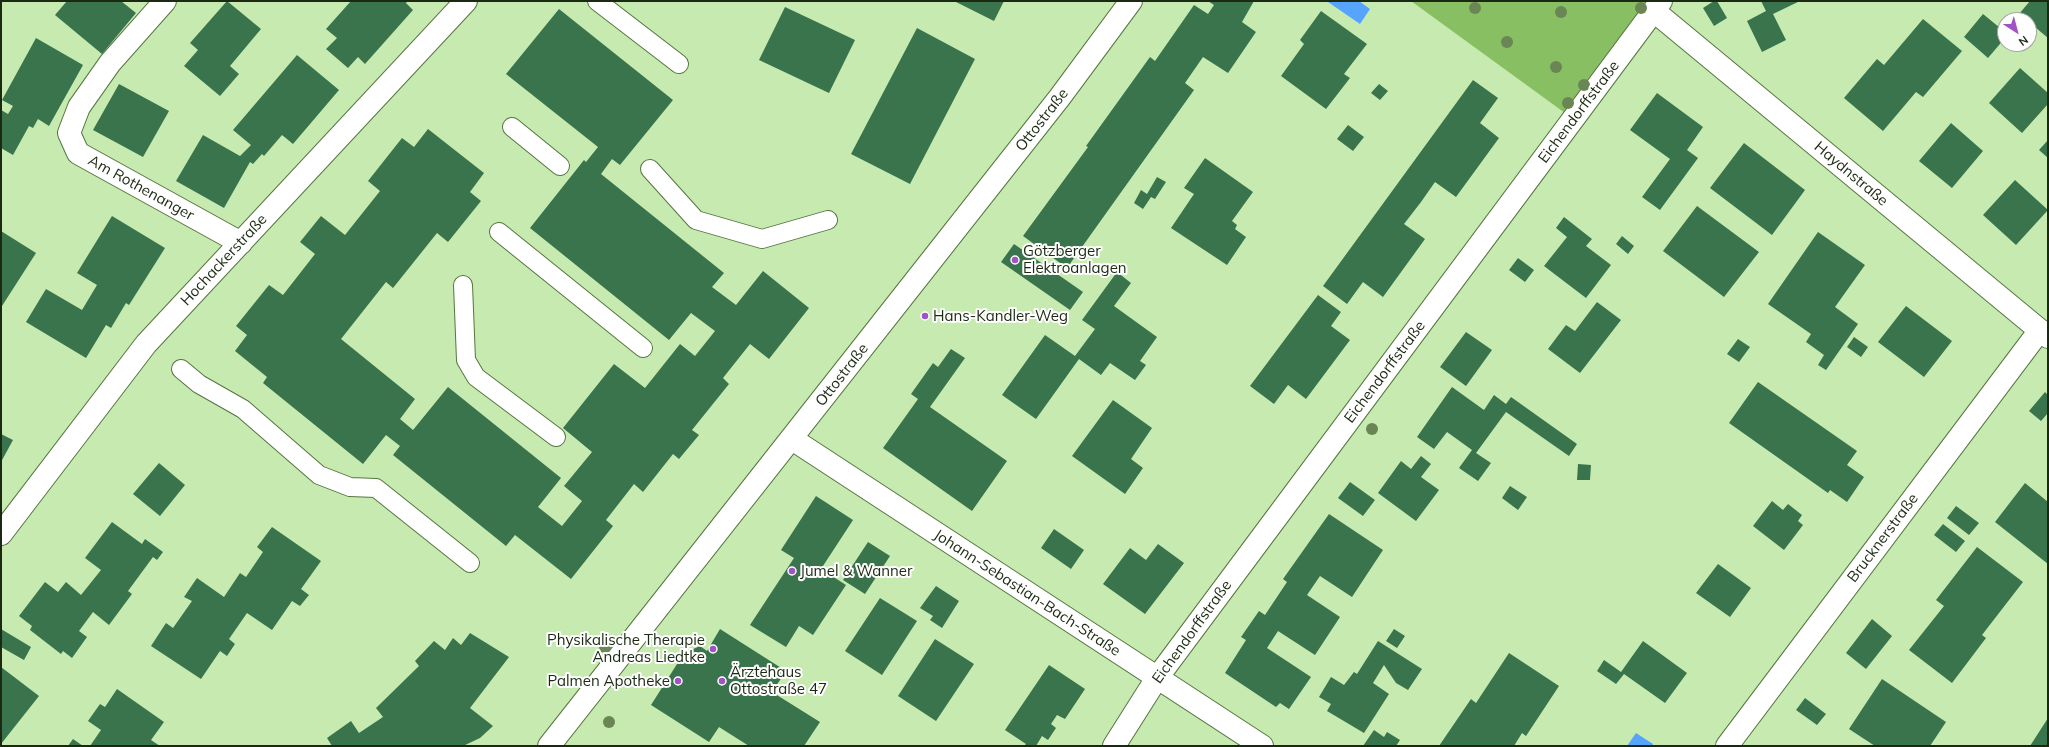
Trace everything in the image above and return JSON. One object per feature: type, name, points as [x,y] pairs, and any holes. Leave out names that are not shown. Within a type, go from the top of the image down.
[{"type":"street","name":"Am Rothenanger","points":[[165,1],[110,64],[79,107],[69,133],[78,153],[241,242]]},
{"type":"street","name":"Hochackerstraße","points":[[1,534],[146,344],[466,1]]},
{"type":"street","name":"Ottostraße","points":[[549,746],[1060,97],[1131,1]]},
{"type":"street","name":"Haydnstraße","points":[[1657,6],[2044,334]]},
{"type":"street","name":"Eichendorffstraße","points":[[1114,746],[1157,678],[1657,6]]},
{"type":"street","name":"Brucknerstraße","points":[[1727,746],[2044,334]]},
{"type":"street","name":"Johann-Sebastian-Bach-Straße","points":[[792,439],[1262,746]]},
{"type":"lane","points":[[597,1],[679,64]]},
{"type":"lane","points":[[512,127],[560,166]]},
{"type":"lane","points":[[650,169],[696,220],[762,239],[828,220]]},
{"type":"lane","points":[[498,232],[643,348]]},
{"type":"lane","points":[[463,285],[466,360],[476,377],[556,437]]},
{"type":"lane","points":[[181,369],[200,384],[243,409],[319,475],[350,487],[376,488],[470,563]]},
{"type":"green space","points":[[1411,1],[1647,1],[1565,113]]},
{"type":"water","points":[[1359,1],[1370,9],[1360,24],[1328,2]]},
{"type":"water","points":[[1636,733],[1653,744],[1652,746],[1627,746]]},
{"type":"building","points":[[67,1],[121,1],[136,13],[102,54],[55,15]]},
{"type":"building","points":[[227,1],[261,29],[230,66],[239,74],[220,96],[184,66],[198,50],[190,43]]},
{"type":"building","points":[[351,1],[407,1],[406,3],[413,10],[365,64],[358,57],[348,68],[326,49],[337,38],[326,29]]},
{"type":"building","points":[[954,1],[1004,1],[994,21]]},
{"type":"building","points":[[1208,1],[1254,1],[1242,22],[1256,32],[1228,73],[1203,57],[1185,83],[1194,90],[1067,268],[1023,236],[1088,147],[1086,146],[1150,57],[1155,61],[1194,5],[1208,14],[1214,5]]},
{"type":"building","points":[[1714,1],[1717,1],[1727,18],[1714,26],[1703,8]]},
{"type":"building","points":[[1761,1],[1800,1],[1773,14],[1786,40],[1762,52],[1747,21],[1766,11]]},
{"type":"building","points":[[2030,1],[2048,1],[2048,38],[2037,29],[2037,12],[2021,12]]},
{"type":"building","points":[[785,7],[855,40],[829,93],[759,60]]},
{"type":"building","points":[[559,9],[673,100],[620,165],[612,159],[601,174],[724,273],[712,287],[736,305],[763,271],[809,308],[769,359],[750,344],[723,378],[729,384],[692,430],[699,435],[679,459],[673,454],[643,492],[634,484],[606,520],[613,526],[571,579],[515,535],[506,546],[393,455],[400,446],[386,435],[363,464],[263,383],[267,377],[235,351],[247,335],[236,326],[269,285],[283,295],[315,254],[300,242],[321,216],[345,235],[380,191],[368,181],[402,138],[414,147],[428,129],[484,173],[470,192],[481,201],[448,242],[437,233],[393,288],[386,282],[341,339],[415,399],[400,419],[413,430],[448,387],[561,478],[538,507],[562,526],[582,501],[564,486],[592,452],[563,428],[614,364],[645,388],[680,344],[695,356],[715,331],[691,313],[669,340],[530,228],[584,160],[586,162],[598,147],[506,74]]},
{"type":"building","points":[[1321,11],[1367,44],[1344,74],[1350,78],[1326,109],[1281,76],[1304,44],[1300,40]]},
{"type":"building","points":[[1983,14],[1997,25],[1997,47],[1988,58],[1964,37]]},
{"type":"building","points":[[1923,19],[1962,51],[1923,97],[1916,92],[1883,131],[1844,98],[1877,59],[1884,65]]},
{"type":"building","points":[[917,28],[975,59],[910,184],[851,154]]},
{"type":"building","points":[[36,38],[83,65],[49,126],[38,119],[33,128],[29,126],[13,155],[1,148],[1,110],[8,114],[13,106],[2,100]]},
{"type":"building","points":[[297,55],[339,90],[293,144],[282,135],[264,156],[262,154],[253,164],[250,162],[224,208],[176,181],[203,135],[240,156],[251,145],[233,130]]},
{"type":"building","points":[[2020,68],[2048,93],[2048,104],[2022,133],[1989,103]]},
{"type":"building","points":[[1473,80],[1498,98],[1480,123],[1499,138],[1456,197],[1435,182],[1404,224],[1425,239],[1383,297],[1363,282],[1347,304],[1323,286]]},
{"type":"building","points":[[119,84],[169,111],[143,157],[93,130]]},
{"type":"building","points":[[1379,84],[1388,91],[1380,100],[1371,93]]},
{"type":"building","points":[[1657,93],[1703,127],[1687,150],[1698,158],[1660,210],[1642,197],[1670,159],[1630,130]]},
{"type":"building","points":[[1951,123],[1983,151],[1952,188],[1919,161]]},
{"type":"building","points":[[1348,125],[1364,137],[1353,151],[1337,139]]},
{"type":"building","points":[[2048,140],[2048,158],[2039,150]]},
{"type":"building","points":[[1744,143],[1805,190],[1772,235],[1710,188]]},
{"type":"building","points":[[1205,158],[1253,192],[1232,221],[1237,225],[1235,229],[1246,237],[1227,265],[1171,228],[1194,194],[1184,188]]},
{"type":"building","points":[[1157,177],[1166,182],[1155,199],[1151,197],[1143,209],[1134,203],[1141,190],[1147,194]]},
{"type":"building","points":[[2015,180],[2048,210],[2016,245],[1983,215]]},
{"type":"building","points":[[1697,206],[1759,252],[1724,297],[1663,251]]},
{"type":"building","points":[[112,216],[165,248],[129,305],[126,303],[111,328],[106,325],[86,358],[26,322],[46,289],[82,310],[97,285],[77,273]]},
{"type":"building","points":[[1564,217],[1592,239],[1586,246],[1611,265],[1586,298],[1544,266],[1567,237],[1556,228]]},
{"type":"building","points":[[1,231],[36,253],[2,306],[1,305]]},
{"type":"building","points":[[1818,232],[1865,265],[1835,307],[1858,324],[1826,370],[1818,365],[1824,355],[1806,342],[1811,334],[1768,304]]},
{"type":"building","points":[[1622,236],[1634,246],[1628,254],[1616,244]]},
{"type":"building","points":[[1014,244],[1083,292],[1070,310],[1001,262]]},
{"type":"building","points":[[1518,258],[1534,270],[1525,282],[1509,270]]},
{"type":"building","points":[[1117,272],[1131,283],[1114,306],[1157,337],[1140,361],[1146,365],[1135,380],[1110,363],[1101,375],[1079,359],[1036,419],[1002,395],[1045,335],[1075,356],[1095,329],[1082,320]]},
{"type":"building","points":[[1318,295],[1341,312],[1331,326],[1350,340],[1306,399],[1288,385],[1274,404],[1250,386]]},
{"type":"building","points":[[1597,302],[1621,320],[1580,373],[1548,349],[1566,325],[1575,331]]},
{"type":"building","points":[[1906,306],[1952,341],[1924,377],[1878,342]]},
{"type":"building","points":[[1466,332],[1492,350],[1466,386],[1440,367]]},
{"type":"building","points":[[1854,337],[1868,347],[1861,357],[1847,347]]},
{"type":"building","points":[[1738,339],[1750,347],[1739,362],[1727,354]]},
{"type":"building","points":[[951,349],[965,358],[930,407],[1007,461],[972,511],[883,448],[918,399],[911,394],[933,363],[938,367]]},
{"type":"building","points":[[1758,382],[1857,451],[1847,465],[1864,477],[1847,502],[1830,490],[1828,493],[1729,423]]},
{"type":"building","points":[[1452,387],[1484,410],[1494,395],[1506,404],[1511,397],[1577,444],[1569,456],[1506,412],[1476,453],[1491,463],[1478,481],[1459,468],[1472,450],[1447,432],[1434,449],[1417,437]]},
{"type":"building","points":[[2045,392],[2048,395],[2048,413],[2041,421],[2029,411]]},
{"type":"building","points":[[1113,400],[1152,428],[1131,459],[1143,468],[1125,494],[1072,456]]},
{"type":"building","points":[[1,434],[13,440],[1,462]]},
{"type":"building","points":[[1421,456],[1431,464],[1421,477],[1439,490],[1416,521],[1378,493],[1401,461],[1411,469]]},
{"type":"building","points":[[159,463],[185,485],[160,516],[133,494]]},
{"type":"building","points":[[1578,464],[1591,465],[1590,480],[1577,480]]},
{"type":"building","points":[[1350,482],[1375,500],[1363,516],[1338,498]]},
{"type":"building","points":[[2025,483],[2048,502],[2048,564],[1995,522]]},
{"type":"building","points":[[1510,486],[1527,497],[1518,510],[1502,498]]},
{"type":"building","points":[[816,496],[853,520],[821,569],[846,585],[813,635],[799,626],[786,647],[750,625],[794,558],[781,550]]},
{"type":"building","points":[[1772,501],[1783,510],[1788,504],[1802,515],[1798,521],[1803,525],[1784,550],[1753,526]]},
{"type":"building","points":[[1956,506],[1979,523],[1969,535],[1947,518]]},
{"type":"building","points":[[1329,514],[1383,550],[1352,597],[1320,576],[1307,595],[1340,617],[1315,655],[1278,631],[1267,648],[1311,677],[1289,709],[1280,703],[1276,707],[1225,673],[1246,640],[1241,637],[1259,611],[1265,615],[1287,582],[1283,579]]},
{"type":"building","points":[[112,522],[142,544],[145,539],[163,552],[157,560],[153,557],[128,591],[132,594],[109,625],[93,612],[79,631],[87,637],[72,658],[63,651],[61,654],[30,630],[32,626],[19,616],[45,582],[58,592],[66,582],[81,595],[101,570],[85,558]]},
{"type":"building","points":[[1943,524],[1965,541],[1956,552],[1934,535]]},
{"type":"building","points":[[272,527],[321,561],[301,589],[309,595],[300,606],[292,601],[272,630],[247,613],[229,639],[235,644],[227,656],[220,651],[201,679],[151,646],[166,623],[173,628],[192,601],[184,597],[197,578],[224,597],[240,573],[246,577],[263,552],[257,547]]},
{"type":"building","points":[[1054,529],[1084,550],[1071,569],[1041,548]]},
{"type":"building","points":[[868,542],[890,556],[865,594],[843,580]]},
{"type":"building","points":[[1158,544],[1184,563],[1145,614],[1103,584],[1130,548],[1146,560]]},
{"type":"building","points":[[1977,547],[2023,582],[1982,635],[1986,638],[1952,683],[1909,650],[1944,606],[1936,600]]},
{"type":"building","points":[[1718,564],[1751,588],[1730,617],[1696,593]]},
{"type":"building","points":[[936,586],[959,601],[942,628],[930,620],[933,616],[920,608]]},
{"type":"building","points":[[880,598],[917,621],[882,675],[845,651]]},
{"type":"building","points":[[1872,619],[1892,636],[1866,669],[1846,653]]},
{"type":"building","points":[[1,629],[31,647],[24,660],[1,647]]},
{"type":"building","name":"Ärztehaus Ottostraße 47","points":[[720,629],[786,671],[772,692],[820,722],[804,746],[749,746],[719,727],[709,742],[651,705],[684,653],[700,646],[707,651]]},
{"type":"building","points":[[1394,629],[1405,636],[1397,648],[1386,641]]},
{"type":"building","points":[[470,633],[509,657],[470,708],[493,726],[480,738],[463,746],[332,746],[327,738],[351,721],[359,733],[383,717],[376,708],[419,666],[415,661],[434,641],[445,650],[453,638],[461,645]]},
{"type":"building","points":[[935,639],[974,664],[936,721],[898,696]]},
{"type":"building","points":[[1378,641],[1422,669],[1408,690],[1396,683],[1384,665],[1373,683],[1389,694],[1364,733],[1327,711],[1331,704],[1319,697],[1331,677],[1344,685],[1354,672],[1357,674]]},
{"type":"building","points":[[1643,641],[1687,673],[1665,703],[1624,674],[1616,684],[1597,671],[1604,660],[1621,672]]},
{"type":"building","points":[[1509,653],[1559,686],[1526,736],[1522,733],[1514,746],[1439,746],[1471,699],[1476,703]]},
{"type":"building","points":[[1049,665],[1085,689],[1065,719],[1057,715],[1051,724],[1056,728],[1048,740],[1042,736],[1036,746],[1024,746],[1026,744],[1005,730]]},
{"type":"building","points":[[1,667],[39,696],[1,744]]},
{"type":"building","points":[[1882,679],[1946,722],[1930,746],[1875,746],[1849,729]]},
{"type":"building","points":[[117,689],[164,722],[151,740],[160,746],[90,746],[101,730],[88,721],[100,704],[105,707]]},
{"type":"building","points":[[1805,698],[1826,714],[1817,725],[1796,710]]},
{"type":"building","points":[[2048,718],[2048,746],[2030,746]]},
{"type":"building","points":[[1374,730],[1384,737],[1387,732],[1400,740],[1396,746],[1363,746]]},
{"type":"building","points":[[73,739],[83,746],[68,746]]},
{"type":"place","name":"Götzberger Elektroanlagen","points":[[1015,260]]},
{"type":"place","name":"Hans-Kandler-Weg","points":[[925,316]]},
{"type":"place","name":"Jumel & Wanner","points":[[792,571]]},
{"type":"place","name":"Physikalische Therapie Andreas Liedtke","points":[[713,649]]},
{"type":"place","name":"Palmen Apotheke","points":[[678,681]]},
{"type":"place","name":"Ärztehaus Ottostraße 47","points":[[722,681]]}]
